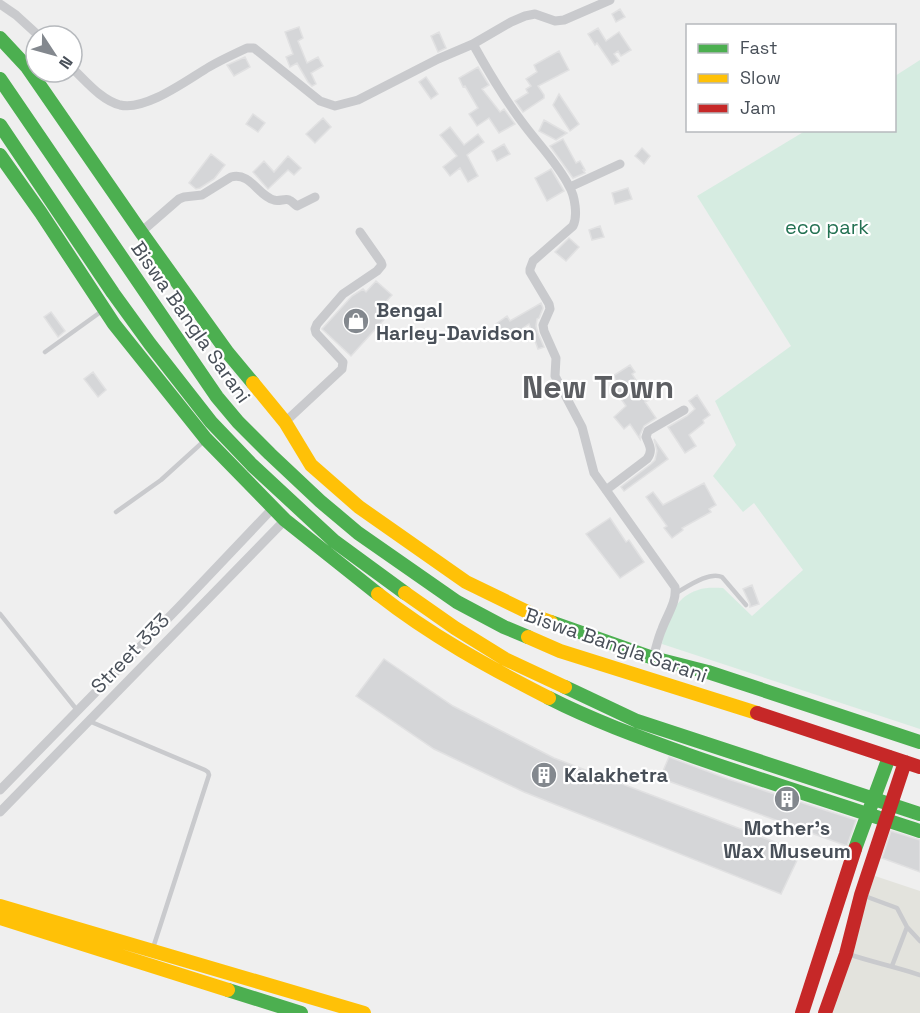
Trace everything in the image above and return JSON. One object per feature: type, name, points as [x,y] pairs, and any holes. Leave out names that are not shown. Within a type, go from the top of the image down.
[{"type":"street","points":[[84,79],[112,102],[132,105],[162,95],[210,66],[247,48],[254,48],[320,101],[335,106],[358,100],[525,16],[535,14],[555,21],[564,20],[610,0]]},
{"type":"street","points":[[0,4],[26,24]]},
{"type":"street","points":[[0,38],[27,67],[228,353],[285,422],[311,465],[359,507],[466,582],[540,618],[652,658],[708,672],[920,742]]},
{"type":"street","points":[[473,44],[498,89],[570,187],[575,212],[573,226],[532,261],[530,269],[549,304],[550,309],[543,325],[556,358],[555,376],[582,427],[594,473],[675,587],[673,604],[652,658]]},
{"type":"street","name":"Biswa Bangla Sarani","points":[[0,79],[217,397],[270,454],[358,533],[457,602],[504,627],[560,651],[740,707],[920,767]]},
{"type":"street","name":"Biswa Bangla Sarani","points":[[0,125],[113,293],[211,422],[252,465],[334,541],[381,578],[505,659],[637,721],[920,814]]},
{"type":"street","points":[[0,155],[121,333],[206,439],[285,520],[393,606],[506,676],[576,712],[635,736],[731,770],[920,831]]},
{"type":"street","points":[[570,187],[620,164]]},
{"type":"street","points":[[141,232],[179,199],[202,195],[231,177],[242,177],[275,201],[288,200],[297,206],[315,196]]},
{"type":"street","points":[[285,422],[342,369],[343,362],[316,333],[315,328],[343,294],[377,271],[382,265],[360,232]]},
{"type":"street","points":[[606,489],[651,454],[646,437],[648,430],[684,410]]},
{"type":"street","name":"Street 333","points":[[0,790],[273,508]]},
{"type":"street","name":"Street 333","points":[[0,812],[285,520]]},
{"type":"street","points":[[802,1013],[867,814],[889,758]]},
{"type":"street","points":[[825,1013],[846,954],[861,895],[905,762]]},
{"type":"street","points":[[0,906],[364,1013]]},
{"type":"street","points":[[0,918],[301,1013]]},
{"type":"lane","points":[[45,352],[104,309]]},
{"type":"lane","points":[[116,512],[161,480],[206,439]]},
{"type":"lane","points":[[676,593],[706,577],[717,574],[746,605]]},
{"type":"lane","points":[[0,614],[77,711]]},
{"type":"lane","points":[[89,721],[205,770],[209,775],[152,951]]},
{"type":"lane","points":[[861,895],[897,908],[907,927],[920,941]]},
{"type":"lane","points":[[892,966],[907,927]]},
{"type":"lane","points":[[846,954],[920,975]]},
{"type":"shaded area","points":[[872,875],[920,891],[920,1013],[827,1013]]},
{"type":"green space","name":"eco park","points":[[920,60],[920,729],[662,644],[672,611],[690,593],[704,588],[723,588],[752,616],[803,570],[754,503],[743,512],[713,476],[736,445],[715,401],[791,346],[697,196],[803,132],[896,132],[896,75]]},
{"type":"building","points":[[620,9],[625,17],[616,22],[612,14]]},
{"type":"building","points":[[299,27],[303,38],[298,41],[307,63],[318,57],[323,66],[311,73],[316,84],[312,86],[297,63],[290,67],[286,57],[293,54],[285,32]]},
{"type":"building","points":[[598,28],[606,41],[619,32],[631,50],[621,56],[618,51],[614,54],[619,61],[612,65],[588,34]]},
{"type":"building","points":[[439,32],[446,48],[438,52],[431,36]]},
{"type":"building","points":[[559,51],[569,70],[538,86],[544,98],[523,112],[515,101],[528,93],[526,89],[531,86],[526,79],[537,72],[534,65]]},
{"type":"building","points":[[245,57],[250,67],[234,76],[227,65]]},
{"type":"building","points":[[478,67],[489,85],[482,89],[500,112],[504,109],[515,124],[499,133],[489,118],[477,126],[469,114],[478,108],[459,78]]},
{"type":"building","points":[[426,77],[438,94],[431,99],[419,82]]},
{"type":"building","points":[[559,94],[579,124],[570,131],[553,105]]},
{"type":"building","points":[[253,114],[265,123],[258,132],[246,124]]},
{"type":"building","points":[[323,118],[331,127],[315,143],[306,134]]},
{"type":"building","points":[[544,120],[567,133],[556,140],[539,131]]},
{"type":"building","points":[[450,127],[464,145],[478,134],[484,142],[467,155],[478,176],[468,182],[460,168],[450,176],[443,167],[457,156],[440,135]]},
{"type":"building","points":[[563,139],[576,163],[580,161],[585,173],[573,178],[550,146]]},
{"type":"building","points":[[504,144],[510,154],[497,161],[492,151]]},
{"type":"building","points":[[642,148],[650,156],[644,164],[635,156]]},
{"type":"building","points":[[211,154],[225,165],[214,179],[196,189],[189,183]]},
{"type":"building","points":[[288,156],[301,168],[294,175],[288,170],[268,189],[253,172],[264,161],[274,172]]},
{"type":"building","points":[[551,169],[564,191],[547,201],[535,178]]},
{"type":"building","points":[[628,188],[632,199],[615,204],[612,193]]},
{"type":"building","points":[[600,226],[604,237],[592,240],[589,230]]},
{"type":"building","points":[[569,238],[579,247],[566,261],[555,252]]},
{"type":"building","name":"Bengal Harley-Davidson","points":[[376,281],[392,295],[382,306],[390,313],[351,356],[322,329],[352,296],[363,289],[366,292]]},
{"type":"building","points":[[541,303],[543,308],[536,326],[544,347],[538,349],[529,324],[507,339],[496,324],[507,316],[510,321]]},
{"type":"building","points":[[51,312],[65,331],[58,337],[44,317]]},
{"type":"building","points":[[630,365],[635,372],[632,374],[649,400],[645,402],[656,418],[644,426],[640,439],[630,424],[624,429],[614,417],[626,406],[615,390],[620,387],[613,376]]},
{"type":"building","points":[[93,372],[106,390],[98,397],[84,379]]},
{"type":"building","points":[[697,395],[710,415],[689,435],[696,446],[685,453],[668,427],[695,409],[689,401]]},
{"type":"building","points":[[654,439],[668,459],[624,491],[621,487],[655,460],[657,451]]},
{"type":"building","points":[[704,483],[716,505],[709,509],[711,512],[682,528],[683,530],[672,538],[664,528],[667,526],[646,497],[653,492],[663,505]]},
{"type":"building","points":[[610,518],[626,542],[629,540],[644,562],[620,578],[586,534]]},
{"type":"building","points":[[752,585],[759,604],[750,607],[743,589]]},
{"type":"building","name":"Kalakhetra","points":[[384,659],[453,706],[554,758],[801,852],[781,894],[524,792],[434,749],[356,696]]},
{"type":"building","points":[[669,757],[728,779],[856,820],[847,846],[660,778]]},
{"type":"building","points":[[891,831],[920,840],[920,872],[882,858]]},
{"type":"traffic: fast","points":[[0,38],[27,67],[141,232],[228,353],[253,383]]},
{"type":"traffic: fast","points":[[0,79],[217,397],[238,422],[320,501],[358,533],[457,602],[528,637]]},
{"type":"traffic: fast","points":[[0,125],[113,293],[211,422],[252,465],[334,541],[405,593]]},
{"type":"traffic: fast","points":[[0,155],[114,324],[206,439],[285,520],[378,594]]},
{"type":"traffic: fast","points":[[551,622],[653,658],[708,672],[920,742]]},
{"type":"traffic: fast","points":[[565,687],[637,721],[920,814]]},
{"type":"traffic: fast","points":[[549,698],[636,736],[920,831]]},
{"type":"traffic: fast","points":[[855,849],[889,757]]},
{"type":"traffic: fast","points":[[228,990],[301,1013]]},
{"type":"traffic: slow","points":[[253,383],[285,422],[311,465],[359,507],[466,582],[551,622]]},
{"type":"traffic: slow","points":[[405,593],[505,659],[565,687]]},
{"type":"traffic: slow","points":[[378,594],[461,650],[549,698]]},
{"type":"traffic: slow","points":[[528,637],[560,651],[757,713]]},
{"type":"traffic: slow","points":[[0,906],[364,1013]]},
{"type":"traffic: slow","points":[[0,918],[228,990]]},
{"type":"traffic: jam","points":[[757,713],[920,767]]},
{"type":"traffic: jam","points":[[825,1013],[846,954],[861,895],[905,762]]},
{"type":"traffic: jam","points":[[802,1013],[855,849]]},
{"type":"place","name":"Bengal Harley-Davidson","points":[[356,321]]},
{"type":"place","name":"Kalakhetra","points":[[544,775]]},
{"type":"place","name":"Mother's Wax Museum","points":[[787,799]]},
{"type":"district","name":"New Town","points":[[598,387]]}]
